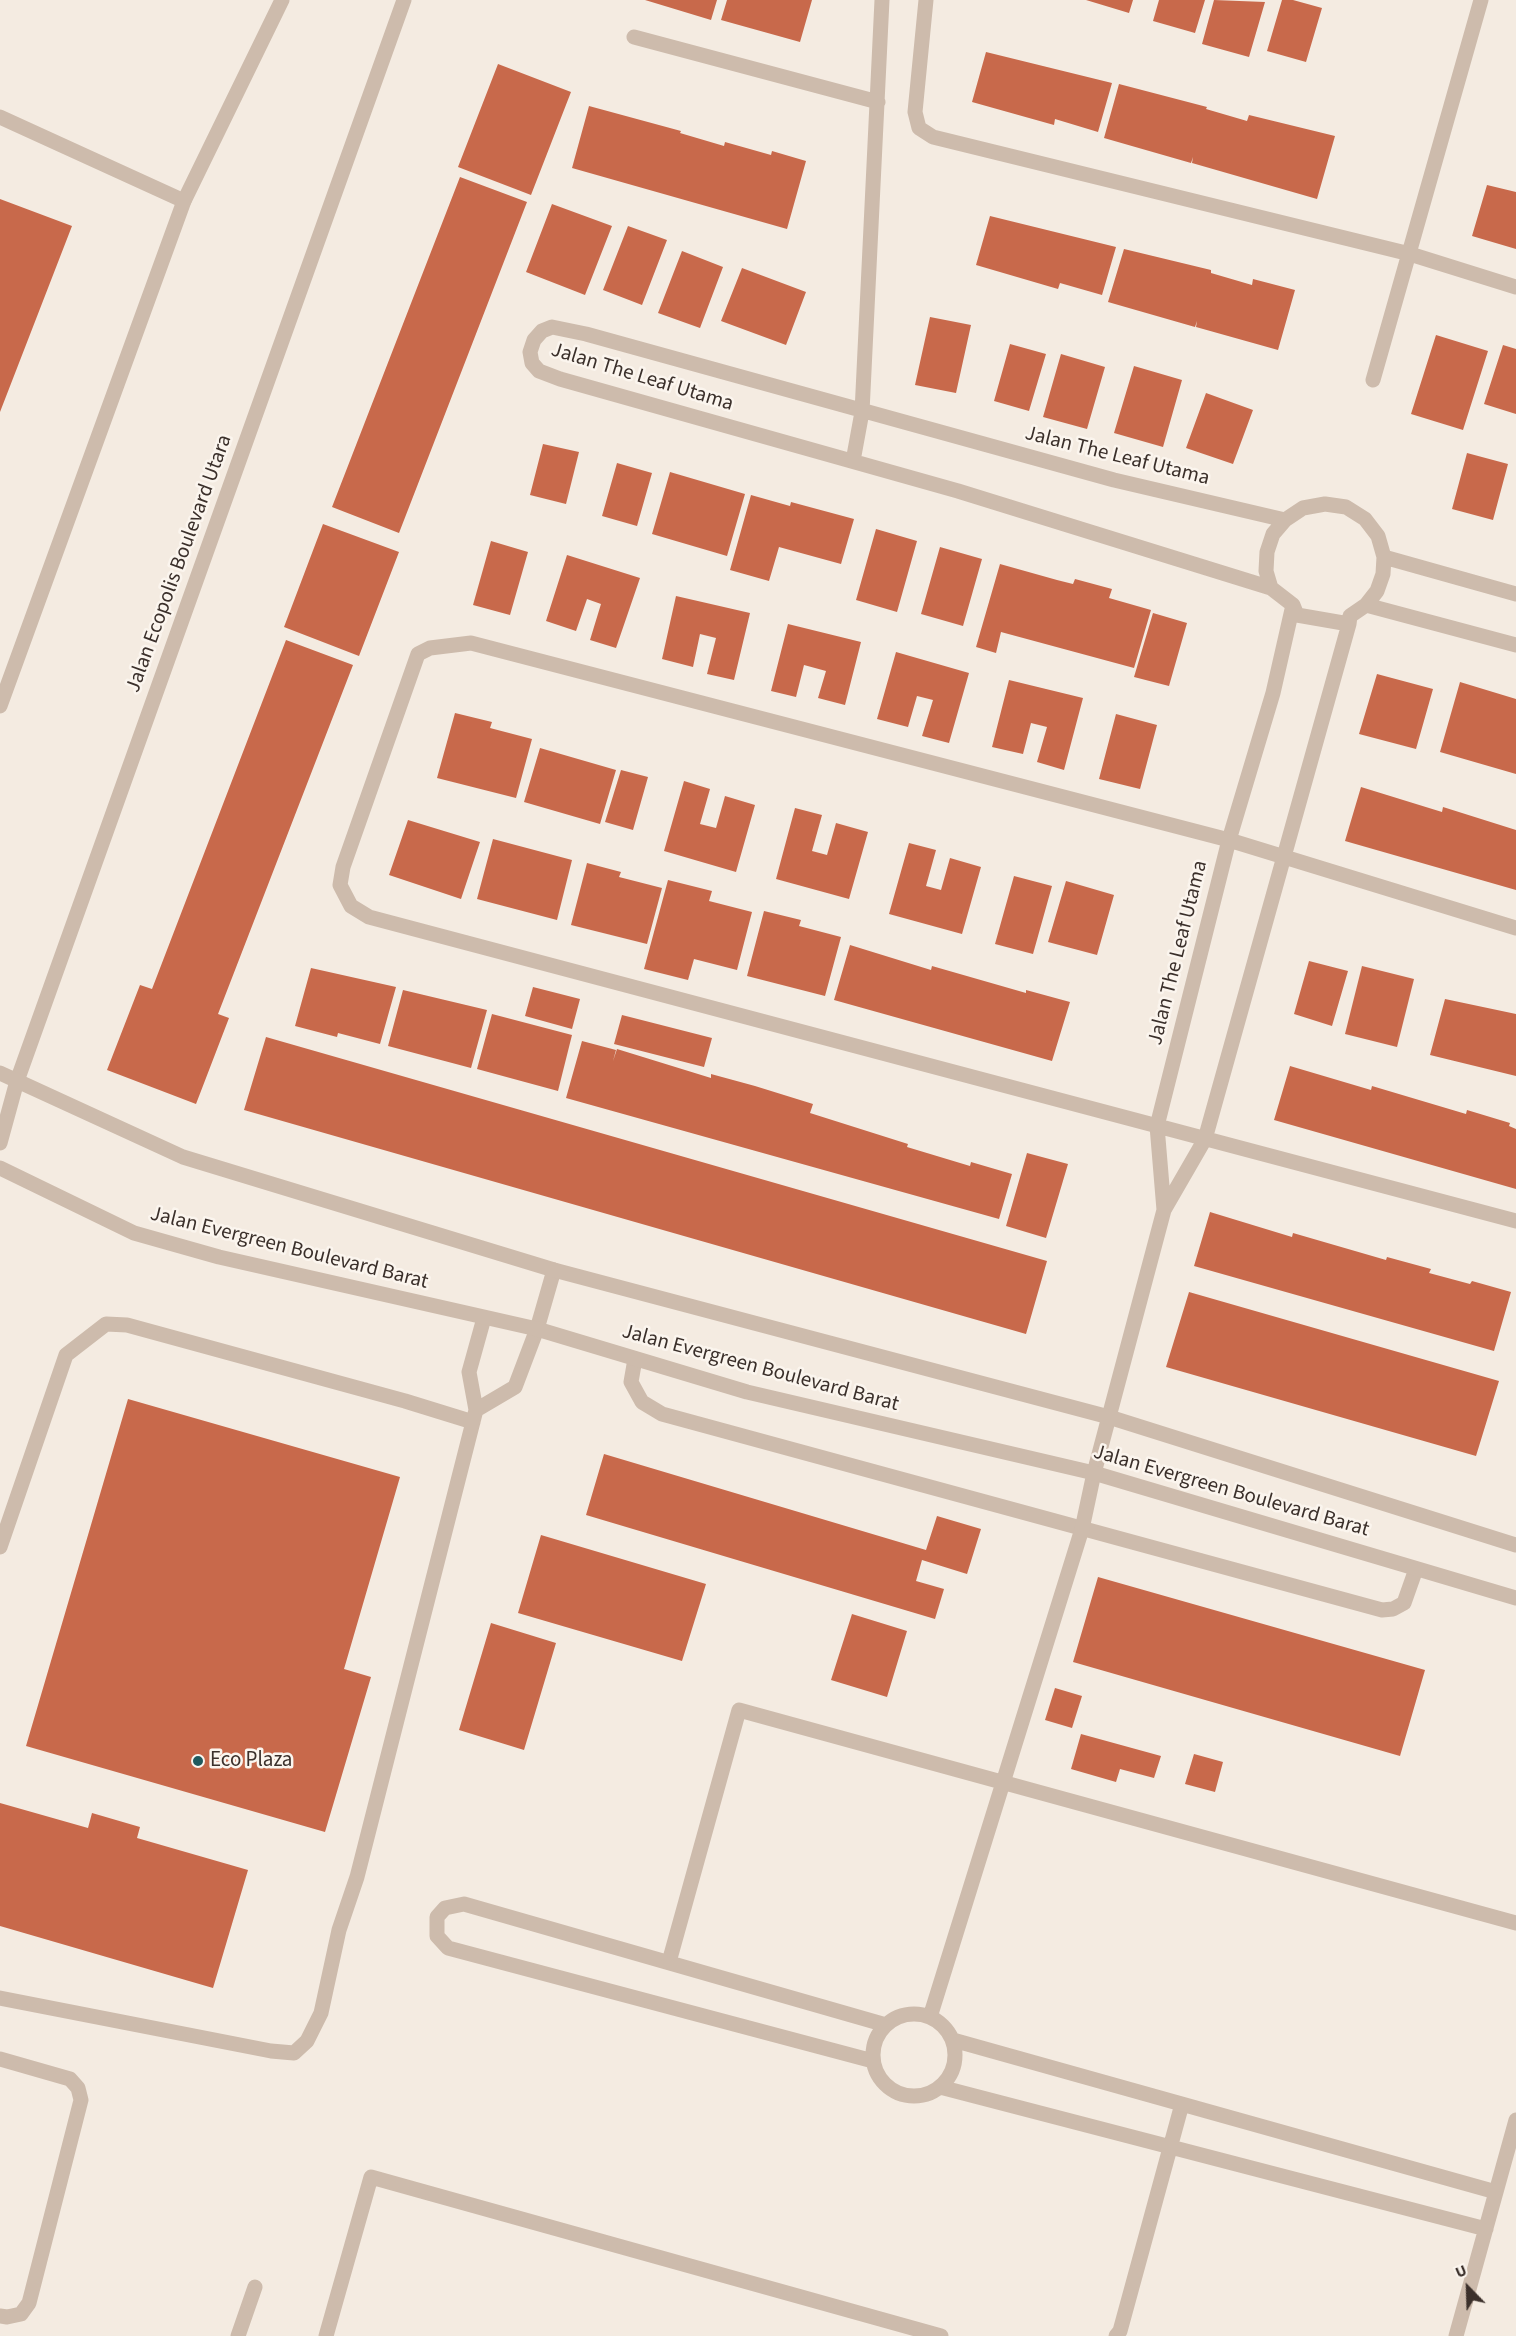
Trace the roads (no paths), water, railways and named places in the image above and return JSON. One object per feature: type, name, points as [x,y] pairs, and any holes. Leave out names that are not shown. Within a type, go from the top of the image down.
[{"type":"street","points":[[0,706],[184,201],[282,0]]},
{"type":"street","name":"Jalan Ecopolis Boulevard Utara","points":[[0,1143],[17,1081],[404,0]]},
{"type":"street","points":[[853,461],[862,412],[882,0]]},
{"type":"street","points":[[926,0],[915,112],[919,128],[933,137],[1410,254],[1516,287]]},
{"type":"street","points":[[1373,380],[1481,0]]},
{"type":"street","points":[[634,37],[878,102]]},
{"type":"street","points":[[0,117],[184,201]]},
{"type":"street","name":"Jalan The Leaf Utama","points":[[1271,588],[1123,541],[853,461],[538,371],[532,363],[530,352],[534,340],[542,331],[552,327],[586,334],[1114,480],[1285,520]]},
{"type":"street","points":[[1324,504],[1346,507],[1365,519],[1378,536],[1384,557],[1383,574],[1366,605],[1350,616],[1349,624],[1297,615],[1293,605],[1271,588],[1266,571],[1267,552],[1273,534],[1285,520],[1303,508],[1324,504]]},
{"type":"street","points":[[1384,557],[1516,594]]},
{"type":"street","name":"Jalan The Leaf Utama","points":[[1164,1210],[1157,1126],[1229,840],[1273,693],[1293,605]]},
{"type":"street","points":[[1366,605],[1516,645]]},
{"type":"street","name":"Jalan The Leaf Utama","points":[[930,2017],[1082,1529],[1094,1473],[1164,1210],[1205,1139],[1349,624]]},
{"type":"street","points":[[1516,928],[1229,840],[471,643],[430,648],[418,654],[343,867],[340,885],[351,906],[369,917],[1516,1221]]},
{"type":"street","name":"Jalan Evergreen Boulevard Barat","points":[[0,1073],[183,1156],[554,1270],[1109,1417],[1516,1545]]},
{"type":"street","name":"Jalan Evergreen Boulevard Barat","points":[[0,1168],[135,1233],[219,1257],[537,1329],[747,1392],[1094,1473],[1516,1598]]},
{"type":"street","points":[[0,1547],[66,1355],[106,1324],[127,1325],[405,1401],[474,1416],[515,1387],[537,1329],[554,1270]]},
{"type":"street","points":[[0,1998],[271,2051],[294,2053],[307,2041],[321,2013],[339,1930],[357,1877],[474,1416],[469,1372],[484,1318]]},
{"type":"street","points":[[635,1359],[631,1382],[642,1402],[662,1414],[1382,1610],[1394,1609],[1404,1604],[1416,1569]]},
{"type":"street","points":[[669,1962],[739,1710],[1516,1923]]},
{"type":"street","points":[[873,2061],[448,1948],[437,1936],[437,1917],[445,1908],[464,1904],[886,2025]]},
{"type":"street","points":[[914,2014],[930,2017],[944,2026],[953,2040],[956,2057],[951,2074],[940,2087],[925,2094],[908,2095],[891,2089],[879,2078],[873,2061],[875,2042],[886,2025],[899,2016],[914,2014]]},
{"type":"street","points":[[953,2040],[1496,2192]]},
{"type":"street","points":[[0,2059],[70,2079],[78,2088],[81,2100],[29,2303],[21,2314],[0,2316]]},
{"type":"street","points":[[940,2087],[1486,2229]]},
{"type":"street","points":[[1116,2336],[1120,2331],[1182,2104]]},
{"type":"street","points":[[1456,2336],[1516,2120]]},
{"type":"street","points":[[326,2336],[371,2177],[941,2336]]},
{"type":"street","points":[[238,2336],[255,2287]]},
{"type":"place","name":"Eco Plaza","points":[[198,1761]]}]
